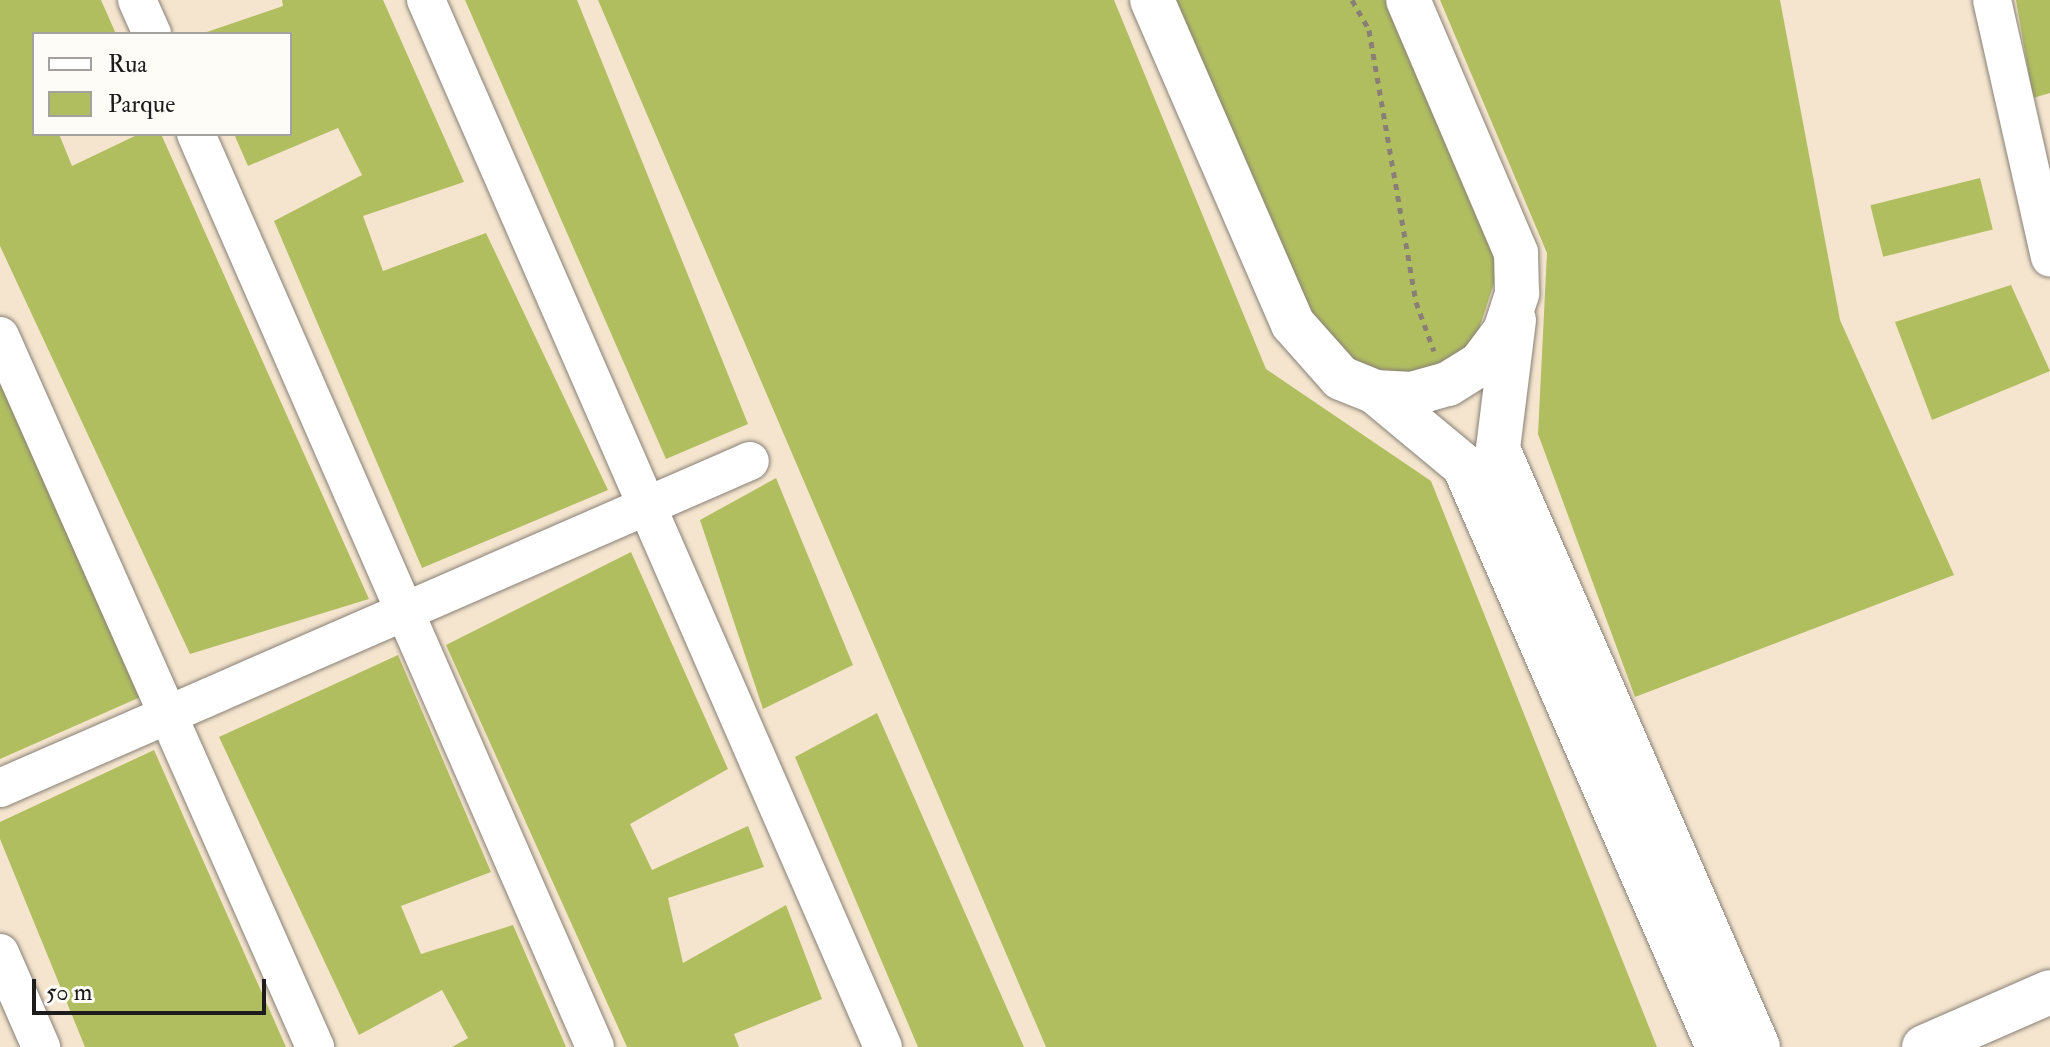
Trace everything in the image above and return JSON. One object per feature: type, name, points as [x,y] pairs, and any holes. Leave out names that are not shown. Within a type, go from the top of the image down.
[{"type":"street","points":[[137,0],[151,32]]},
{"type":"street","points":[[426,0],[883,1047]]},
{"type":"street","points":[[1152,0],[1293,324],[1341,378],[1375,392],[1464,466],[1718,1047]]},
{"type":"street","points":[[1408,0],[1516,253],[1517,293],[1498,449],[1758,1047]]},
{"type":"street","points":[[1992,0],[2049,249]]},
{"type":"street","points":[[197,136],[595,1047]]},
{"type":"street","points":[[1375,392],[1412,394],[1448,384],[1481,363],[1505,331],[1517,293]]},
{"type":"street","points":[[0,336],[315,1047]]},
{"type":"street","points":[[0,788],[750,461]]},
{"type":"street","points":[[0,953],[41,1047]]},
{"type":"street","points":[[1924,1047],[2050,992]]},
{"type":"green space","points":[[0,0],[101,0],[115,32],[32,32],[32,136],[60,136],[72,166],[135,136],[162,136],[369,599],[190,654],[0,246]]},
{"type":"green space","points":[[282,0],[383,0],[464,182],[363,216],[383,271],[486,233],[608,490],[422,568],[274,221],[362,175],[338,128],[248,166],[235,136],[292,136],[292,32],[207,32],[283,6]]},
{"type":"green space","points":[[465,0],[577,0],[748,424],[666,459]]},
{"type":"green space","points":[[598,0],[1114,0],[1266,369],[1431,481],[1657,1047],[1046,1047]]},
{"type":"green space","points":[[1171,0],[1388,0],[1499,268],[1476,338],[1458,358],[1414,376],[1357,366],[1314,328]]},
{"type":"green space","points":[[1440,0],[1780,0],[1840,320],[1954,575],[1635,697],[1538,434],[1547,253]]},
{"type":"green space","points":[[2016,0],[2050,0],[2050,93],[2033,98]]},
{"type":"green space","points":[[1980,178],[1993,229],[1883,257],[1870,205]]},
{"type":"green space","points":[[2011,285],[2050,371],[1932,420],[1895,322]]},
{"type":"green space","points":[[0,369],[145,695],[0,759]]},
{"type":"green space","points":[[776,478],[853,665],[763,709],[700,520]]},
{"type":"green space","points":[[631,552],[728,769],[630,824],[652,870],[748,826],[764,867],[668,898],[683,963],[786,905],[822,999],[734,1034],[739,1047],[627,1047],[446,645]]},
{"type":"green space","points":[[398,655],[491,872],[401,906],[421,954],[513,925],[566,1047],[452,1047],[468,1038],[442,990],[359,1035],[219,737]]},
{"type":"green space","points":[[877,713],[1024,1047],[918,1047],[795,757]]},
{"type":"green space","points":[[154,750],[286,1047],[85,1047],[0,839],[0,822]]}]
